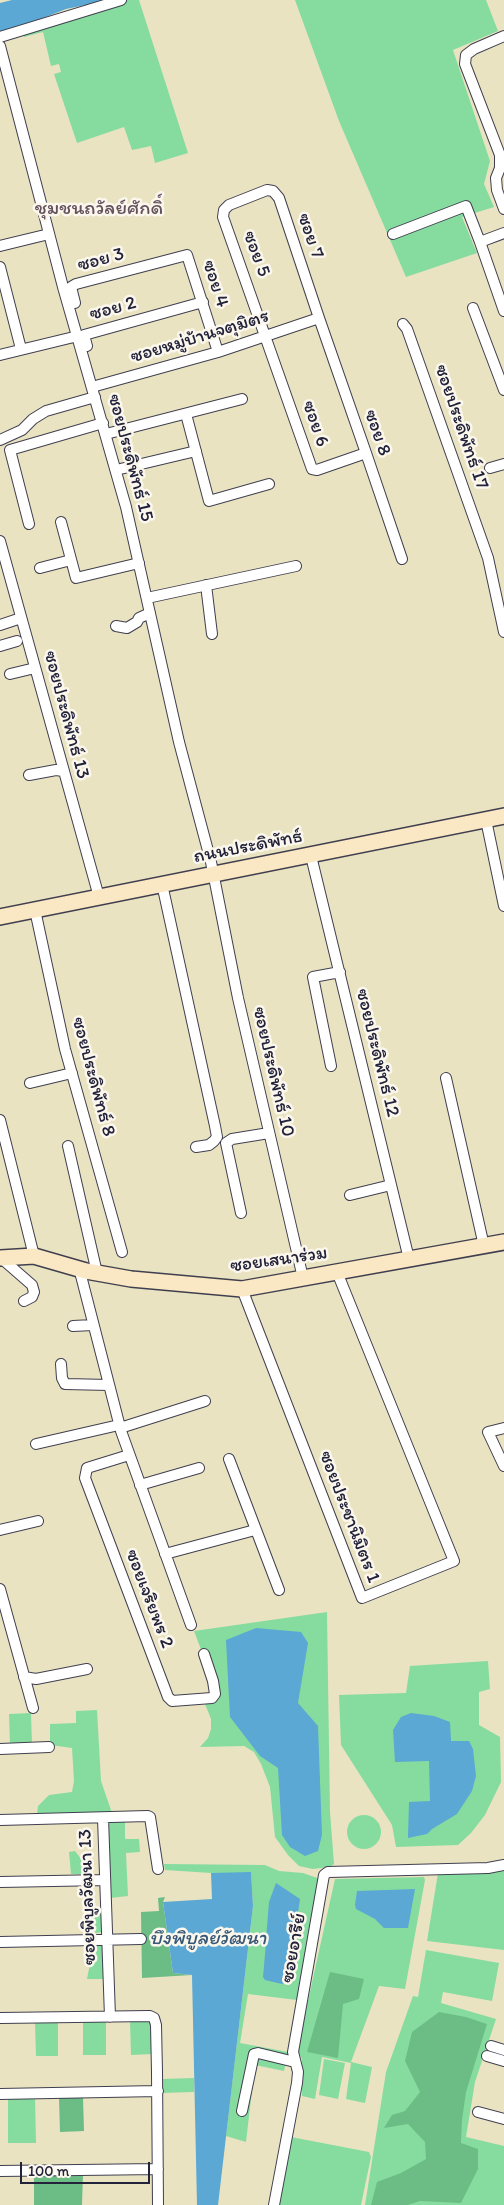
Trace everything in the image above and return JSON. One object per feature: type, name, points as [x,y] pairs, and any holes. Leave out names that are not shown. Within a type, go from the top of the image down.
[{"type":"street","points":[[0,37],[121,0]]},
{"type":"street","points":[[504,36],[474,49],[466,55],[465,64],[500,155],[500,168],[496,178],[497,190],[504,209]]},
{"type":"street","name":"ซอยประดิพัทธ์ 15","points":[[1,50],[49,234],[81,335],[116,470],[179,742],[214,873]]},
{"type":"street","name":"ซอย 7","points":[[248,197],[267,190],[273,191],[278,198],[319,318]]},
{"type":"street","name":"ซอย 5","points":[[248,197],[230,205],[224,210],[224,217],[266,336]]},
{"type":"street","points":[[393,234],[466,206],[504,311]]},
{"type":"street","points":[[480,242],[504,233]]},
{"type":"street","points":[[0,246],[49,234]]},
{"type":"street","name":"ซอย 3","points":[[81,335],[71,287],[76,284],[188,256]]},
{"type":"street","name":"ซอย 4","points":[[188,256],[218,352]]},
{"type":"street","points":[[0,267],[21,349]]},
{"type":"street","name":"ซอย 2","points":[[0,355],[203,302]]},
{"type":"street","points":[[473,308],[504,390]]},
{"type":"street","name":"ซอยหมู่บ้านจตุมิตร","points":[[0,440],[22,430],[32,419],[46,411],[95,390],[319,318]]},
{"type":"street","name":"ซอย 8","points":[[319,318],[402,559]]},
{"type":"street","name":"ซอยประดิพัทธ์ 17","points":[[403,324],[407,329],[488,558],[504,632]]},
{"type":"street","name":"ซอย 6","points":[[266,336],[312,469],[317,470],[366,453]]},
{"type":"street","points":[[106,434],[242,399]]},
{"type":"street","points":[[186,414],[209,501],[269,484]]},
{"type":"street","points":[[29,524],[10,450],[103,423]]},
{"type":"street","points":[[116,470],[196,451]]},
{"type":"street","points":[[490,468],[504,464]]},
{"type":"street","points":[[61,522],[76,578],[139,563]]},
{"type":"street","name":"ซอยประดิพัทธ์ 13","points":[[0,541],[99,897]]},
{"type":"street","points":[[40,568],[71,560]]},
{"type":"street","points":[[147,598],[296,566]]},
{"type":"street","points":[[206,585],[212,634]]},
{"type":"street","points":[[116,626],[128,628],[137,622],[139,618],[150,613]]},
{"type":"street","points":[[0,625],[21,618]]},
{"type":"street","points":[[0,646],[17,641]]},
{"type":"street","points":[[10,674],[35,668]]},
{"type":"street","points":[[29,775],[56,770],[63,771]]},
{"type":"street","name":"ถนนประดิพัทธ์","points":[[0,917],[504,816]]},
{"type":"street","points":[[486,820],[504,906]]},
{"type":"street","name":"ซอยประดิพัทธ์ 12","points":[[311,856],[409,1259]]},
{"type":"street","name":"ซอยประดิพัทธ์ 10","points":[[214,873],[238,998],[302,1278]]},
{"type":"street","points":[[162,884],[215,1126],[216,1137],[214,1141],[209,1145],[196,1147]]},
{"type":"street","name":"ซอยประดิพัทธ์ 8","points":[[34,910],[72,1073],[122,1252]]},
{"type":"street","points":[[331,1066],[313,977],[340,972]]},
{"type":"street","points":[[30,1083],[72,1073]]},
{"type":"street","points":[[446,1078],[484,1246]]},
{"type":"street","points":[[0,1120],[34,1256]]},
{"type":"street","points":[[241,1213],[226,1144],[232,1140],[269,1132]]},
{"type":"street","points":[[68,1146],[97,1272]]},
{"type":"street","points":[[350,1195],[391,1185]]},
{"type":"street","name":"ซอยเสนาร่วม","points":[[0,1258],[34,1256],[78,1268],[131,1279],[242,1289],[504,1242]]},
{"type":"street","points":[[0,1258],[32,1285],[34,1292],[32,1297],[24,1301]]},
{"type":"street","name":"ซอยเจริยพร 2","points":[[78,1268],[129,1455],[192,1625]]},
{"type":"street","name":"ซอยประชานิมิตร 1","points":[[242,1289],[362,1598],[454,1561],[337,1272]]},
{"type":"street","points":[[73,1326],[93,1325]]},
{"type":"street","points":[[61,1364],[62,1378],[65,1384],[109,1385]]},
{"type":"street","points":[[36,1444],[120,1426],[205,1401]]},
{"type":"street","points":[[504,1428],[488,1432],[504,1466]]},
{"type":"street","name":"ซอยเจริยพร 2","points":[[129,1455],[86,1468],[85,1478],[164,1688],[172,1701],[212,1698],[215,1694],[214,1681],[204,1654]]},
{"type":"street","points":[[229,1459],[254,1530],[279,1590]]},
{"type":"street","points":[[140,1484],[199,1468]]},
{"type":"street","points":[[0,1530],[38,1521]]},
{"type":"street","points":[[166,1554],[254,1530]]},
{"type":"street","points":[[0,1589],[33,1708]]},
{"type":"street","points":[[24,1677],[36,1679],[87,1669]]},
{"type":"street","points":[[0,1749],[49,1748]]},
{"type":"street","points":[[103,1818],[150,1817],[158,1869]]},
{"type":"street","name":"ซอยพิบูลวัฒนา 13","points":[[0,1820],[103,1818],[110,2017]]},
{"type":"street","name":"ซอยอารีย์","points":[[274,2205],[297,2083],[298,2072],[293,2052],[324,1875],[328,1872],[488,1868],[504,1865]]},
{"type":"street","points":[[0,1882],[105,1880]]},
{"type":"street","points":[[0,1942],[141,1938]]},
{"type":"street","points":[[0,2018],[154,2018],[156,2025],[158,2091],[158,2205]]},
{"type":"street","points":[[492,2046],[504,2050]]},
{"type":"street","points":[[242,2111],[254,2054],[258,2053],[295,2062]]},
{"type":"street","points":[[487,2056],[504,2061]]},
{"type":"street","points":[[0,2094],[158,2091]]},
{"type":"street","points":[[478,2112],[504,2119]]},
{"type":"street","points":[[0,2170],[158,2169]]},
{"type":"green space","points":[[118,0],[139,0],[188,153],[155,163],[151,146],[132,150],[124,127],[77,143],[54,74],[61,72],[59,64],[51,66],[43,32],[24,37],[22,31]]},
{"type":"green space","points":[[295,0],[486,0],[498,31],[453,50],[490,161],[484,184],[494,207],[462,217],[477,253],[406,277],[339,121]]},
{"type":"green space","points":[[327,1612],[330,1812],[334,1864],[330,1867],[313,1869],[299,1866],[275,1837],[270,1787],[254,1752],[244,1746],[200,1747],[208,1738],[211,1729],[211,1719],[203,1699],[219,1697],[194,1631]]},
{"type":"green space","points":[[488,1661],[490,1689],[479,1692],[479,1725],[500,1737],[501,1782],[485,1815],[471,1833],[458,1845],[396,1847],[392,1825],[341,1745],[339,1695],[406,1693],[410,1666]]},
{"type":"green space","points":[[97,1710],[101,1781],[112,1813],[37,1815],[38,1806],[49,1795],[72,1792],[74,1781],[72,1748],[50,1745],[50,1724],[76,1723],[76,1711]]},
{"type":"green space","points":[[31,1713],[32,1744],[10,1745],[9,1714]]},
{"type":"green space","points":[[364,1815],[376,1820],[381,1832],[376,1844],[364,1849],[352,1844],[347,1832],[352,1820]]},
{"type":"green space","points":[[125,1820],[125,1839],[139,1839],[140,1852],[126,1853],[128,1896],[110,1898],[108,1823]]},
{"type":"green space","points":[[75,1851],[88,1868],[90,1874],[71,1874],[69,1852]]},
{"type":"green space","points":[[164,1864],[265,1865],[279,1871],[303,1873],[320,1879],[297,2000],[248,1994],[240,2043],[288,2052],[284,2071],[255,2065],[246,2142],[226,2136],[253,1906],[251,1873],[165,1870]]},
{"type":"green space","points":[[504,1869],[504,1950],[427,1941],[438,1873]]},
{"type":"green space","points":[[424,1877],[405,1989],[379,1986],[351,2062],[372,2067],[365,2103],[346,2099],[351,2063],[322,2057],[315,2099],[302,2096],[302,2059],[297,2050],[335,1879]]},
{"type":"green space","points":[[165,1897],[163,1902],[173,1973],[192,1975],[142,1978],[141,1912],[159,1911],[158,1898]]},
{"type":"green space","points":[[90,1912],[102,1912],[102,1932],[84,1935]]},
{"type":"green space","points":[[103,1942],[104,1979],[87,1979],[94,1943]]},
{"type":"green space","points":[[426,1950],[499,1963],[492,2001],[443,1992],[441,2003],[496,2019],[475,2082],[466,2137],[504,2146],[504,2205],[365,2205],[386,2072],[413,1996],[418,1997]]},
{"type":"green space","points":[[330,1972],[364,1979],[359,1999],[343,2004],[338,2058],[307,2052]]},
{"type":"green space","points":[[439,2012],[466,2017],[487,2024],[466,2092],[462,2120],[461,2143],[478,2149],[478,2169],[461,2203],[420,2201],[408,2205],[371,2205],[377,2182],[401,2173],[426,2159],[425,2142],[408,2124],[384,2128],[392,2115],[405,2111],[420,2092],[405,2061],[412,2032]]},
{"type":"green space","points":[[150,2020],[153,2054],[131,2055],[130,2021]]},
{"type":"green space","points":[[106,2021],[106,2055],[83,2055],[83,2022]]},
{"type":"green space","points":[[58,2022],[58,2056],[36,2056],[35,2023]]},
{"type":"green space","points":[[324,2059],[345,2063],[338,2099],[319,2095]]},
{"type":"green space","points":[[194,2078],[194,2092],[162,2093],[162,2079]]},
{"type":"green space","points":[[35,2096],[36,2143],[8,2143],[8,2097]]},
{"type":"green space","points":[[83,2097],[84,2131],[60,2132],[59,2098]]},
{"type":"green space","points":[[291,2137],[369,2152],[371,2157],[361,2205],[278,2205]]},
{"type":"green space","points":[[34,2174],[83,2174],[82,2205],[34,2205]]},
{"type":"water","points":[[12,0],[110,0],[66,9],[0,35],[0,3]]},
{"type":"water","points":[[256,1628],[301,1632],[308,1643],[298,1703],[318,1726],[322,1835],[318,1851],[305,1856],[290,1847],[282,1835],[278,1768],[260,1756],[230,1717],[226,1640]]},
{"type":"water","points":[[411,1713],[434,1716],[450,1722],[451,1741],[469,1741],[473,1749],[476,1776],[472,1791],[457,1814],[427,1834],[408,1838],[409,1802],[430,1801],[429,1761],[395,1762],[393,1730],[401,1717]]},
{"type":"water","name":"บึงพิบูลย์วัฒนา","points":[[251,1872],[253,1906],[218,2205],[197,2205],[192,1975],[173,1973],[163,1902],[212,1899],[211,1873]]},
{"type":"water","points":[[276,1883],[300,1899],[288,1982],[282,1984],[265,1980],[263,1977],[266,1943],[260,1943],[259,1941],[266,1940],[269,1902]]},
{"type":"water","points":[[415,1889],[408,1928],[384,1928],[375,1919],[356,1909],[357,1891]]},
{"type":"district","name":"ชุมชนถวัลย์ศักดิ์","points":[[99,209]]}]
